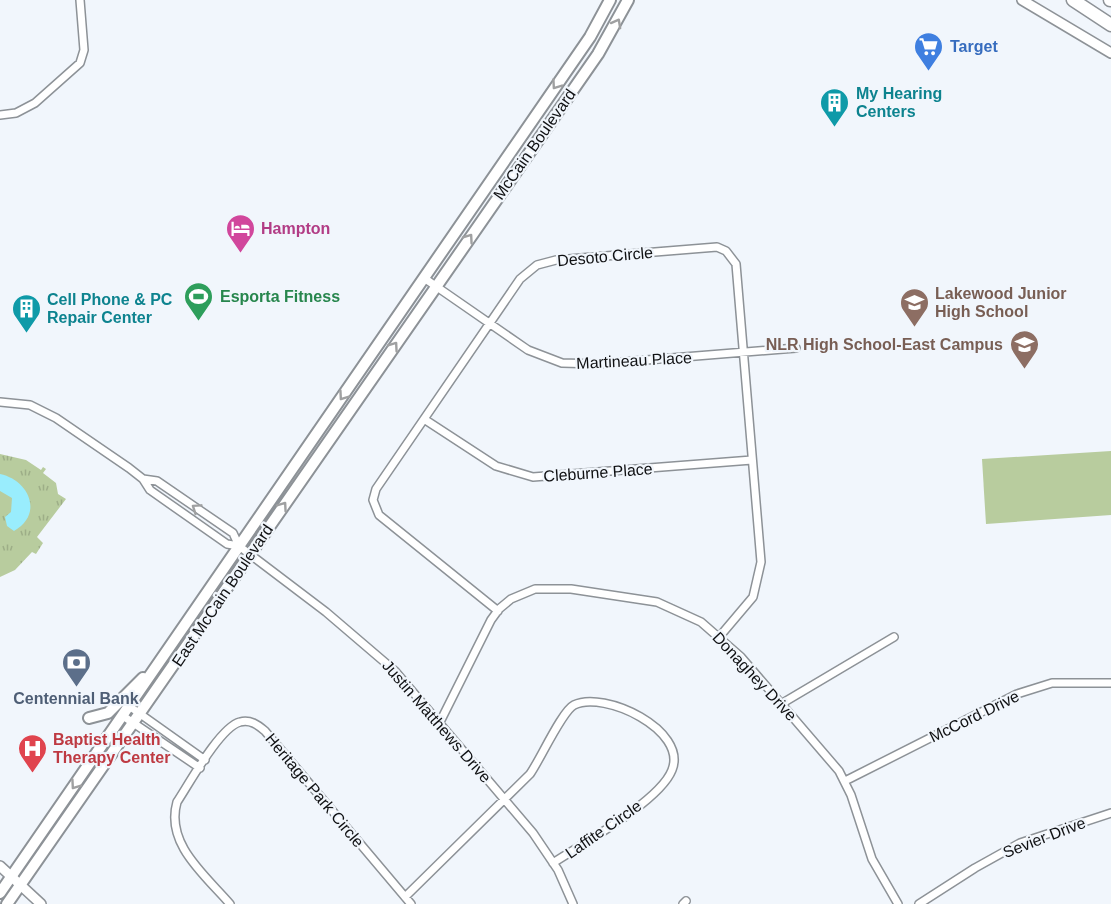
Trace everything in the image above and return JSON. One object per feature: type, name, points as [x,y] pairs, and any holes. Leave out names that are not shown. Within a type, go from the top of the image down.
[{"type":"highway","points":[[1065,0],[1090,11]]},
{"type":"highway","points":[[1073,0],[1111,25]]},
{"type":"main road","name":"McCain Boulevard","points":[[424,278],[590,37],[610,0]]},
{"type":"main road","name":"McCain Boulevard","points":[[435,286],[598,54],[628,0]]},
{"type":"main road","name":"East McCain Boulevard","points":[[0,893],[424,278]]},
{"type":"main road","name":"East McCain Boulevard","points":[[7,904],[435,286]]},
{"type":"main road","points":[[89,718],[108,713],[157,666]]},
{"type":"street","points":[[0,115],[16,113],[35,103],[80,63],[84,50],[80,0]]},
{"type":"street","points":[[1022,0],[1111,53]]},
{"type":"street","name":"Desoto Circle","points":[[498,611],[379,515],[374,507],[376,489],[520,279],[544,262],[717,247],[726,250],[736,264],[760,571],[753,597],[720,636]]},
{"type":"street","name":"Martineau Place","points":[[424,278],[528,350],[548,359],[576,365],[796,348]]},
{"type":"street","points":[[0,402],[36,408],[143,479],[150,490],[227,544],[239,546]]},
{"type":"street","name":"Cleburne Place","points":[[424,419],[491,463],[533,477],[752,460]]},
{"type":"street","points":[[143,479],[157,481],[233,533],[239,546]]},
{"type":"street","name":"Justin Matthews Drive","points":[[239,546],[380,656],[440,722],[505,800],[554,863],[573,904]]},
{"type":"street","name":"Donaghey Drive","points":[[440,722],[498,611],[511,599],[526,592],[543,588],[571,589],[657,602],[690,615],[720,636],[781,704],[845,781],[872,859],[898,904]]},
{"type":"street","points":[[781,704],[894,638]]},
{"type":"street","name":"McCord Drive","points":[[845,781],[1017,694],[1059,682],[1111,683]]},
{"type":"street","name":"Laffite Circle","points":[[405,897],[530,774],[545,753],[562,716],[573,705],[593,702],[633,713],[649,722],[669,742],[674,758],[673,770],[657,789],[629,813],[554,863]]},
{"type":"street","points":[[126,711],[200,768]]},
{"type":"street","points":[[137,719],[205,760]]},
{"type":"street","name":"Heritage Park Circle","points":[[230,904],[183,848],[174,828],[177,802],[205,760],[234,724],[245,721],[257,724],[411,904]]},
{"type":"street","name":"Sevier Drive","points":[[919,904],[975,868],[1020,843],[1111,813]]},
{"type":"street","points":[[0,866],[41,904]]},
{"type":"green space","points":[[1111,451],[1111,515],[986,524],[982,459]]},
{"type":"green space","points":[[0,454],[26,460],[41,470],[43,467],[46,469],[43,473],[56,483],[58,494],[66,499],[37,537],[43,543],[36,554],[32,552],[15,570],[0,577]]},
{"type":"water","points":[[0,474],[19,483],[29,498],[29,516],[14,531],[7,526],[5,517],[11,512],[12,498],[0,491]]},
{"type":"place","name":"Target","points":[[929,72]]},
{"type":"place","name":"My Hearing Centers","points":[[835,128]]},
{"type":"place","name":"Hampton","points":[[240,254]]},
{"type":"place","name":"Esporta Fitness","points":[[199,322]]},
{"type":"place","name":"Lakewood Junior High School","points":[[914,328]]},
{"type":"place","name":"Cell Phone & PC Repair Center","points":[[26,334]]},
{"type":"place","name":"NLR High School-East Campus","points":[[1024,370]]},
{"type":"place","name":"Centennial Bank","points":[[76,688]]},
{"type":"place","name":"Baptist Health Therapy Center","points":[[32,774]]}]
